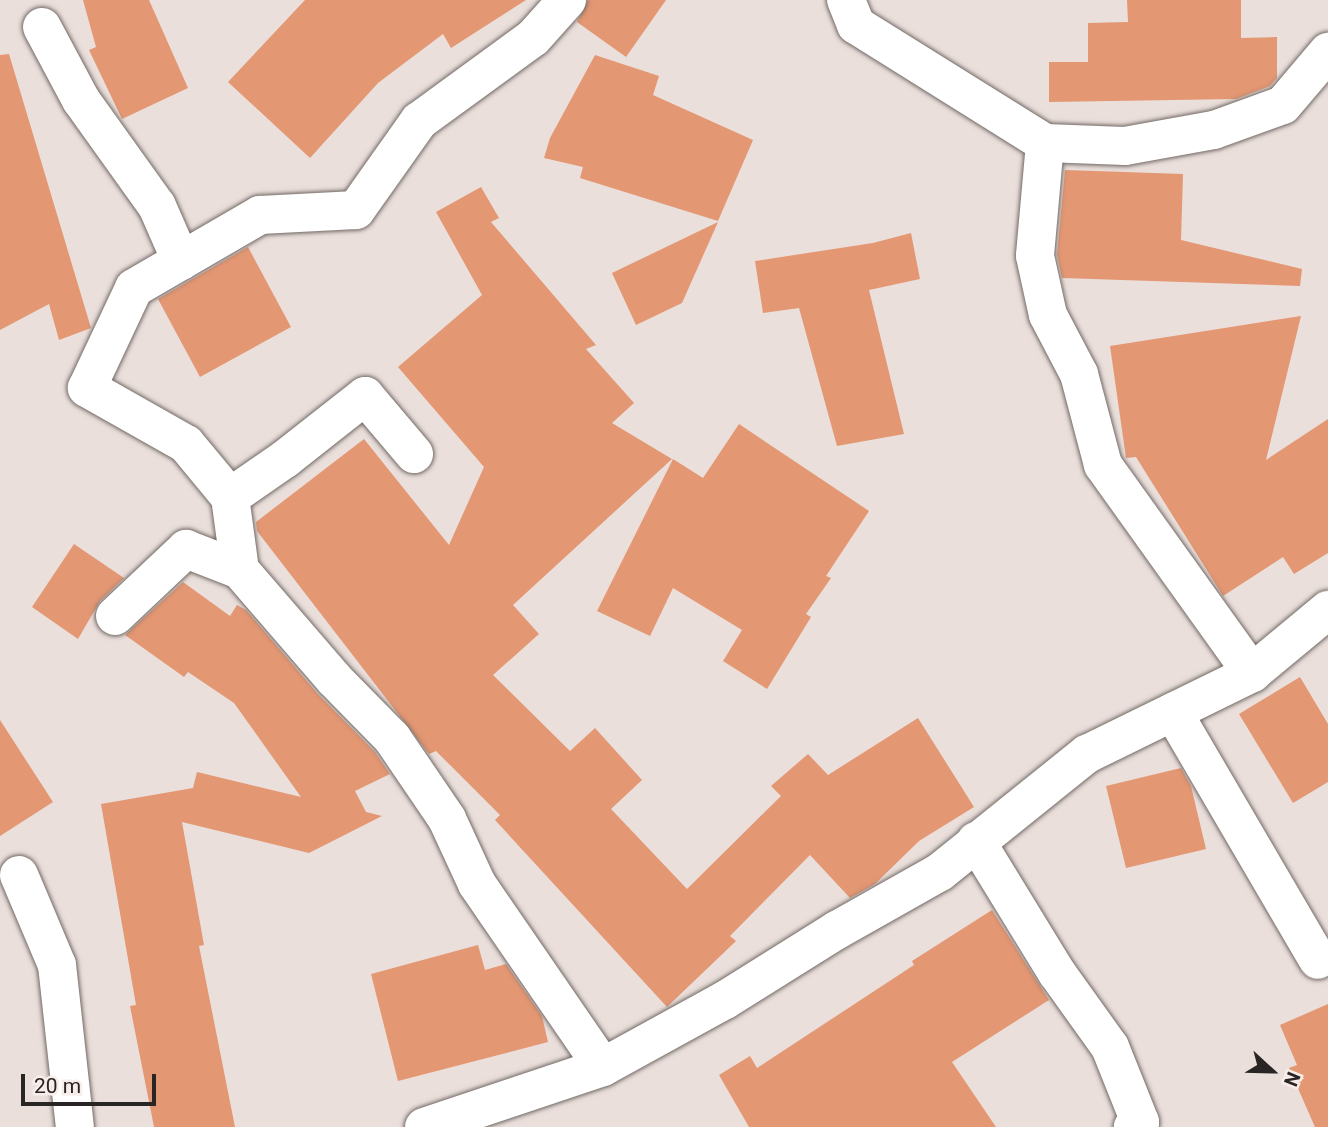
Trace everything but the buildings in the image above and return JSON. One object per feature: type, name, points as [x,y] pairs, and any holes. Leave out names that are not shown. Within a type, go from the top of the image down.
[{"type":"street","points":[[240,570],[230,497],[186,444],[87,388],[134,288],[260,215],[356,210],[419,121],[533,38],[567,0]]},
{"type":"street","points":[[846,0],[856,25],[1045,143],[1125,146],[1214,130],[1283,106],[1328,52]]},
{"type":"street","points":[[42,27],[81,100],[158,206],[181,261]]},
{"type":"street","points":[[1045,143],[1035,256],[1048,315],[1079,374],[1103,465],[1252,673]]},
{"type":"street","points":[[230,497],[285,459],[365,396],[414,454]]},
{"type":"street","points":[[115,616],[186,549],[240,570],[334,679],[393,738],[447,819],[477,884],[603,1067]]},
{"type":"street","points":[[424,1127],[603,1067],[725,1000],[836,930],[940,872],[1087,754],[1252,673],[1328,610]]},
{"type":"street","points":[[1173,712],[1318,960]]},
{"type":"street","points":[[976,841],[1057,973],[1110,1047],[1140,1122],[1133,1127]]},
{"type":"street","points":[[19,875],[57,965],[75,1127]]}]
